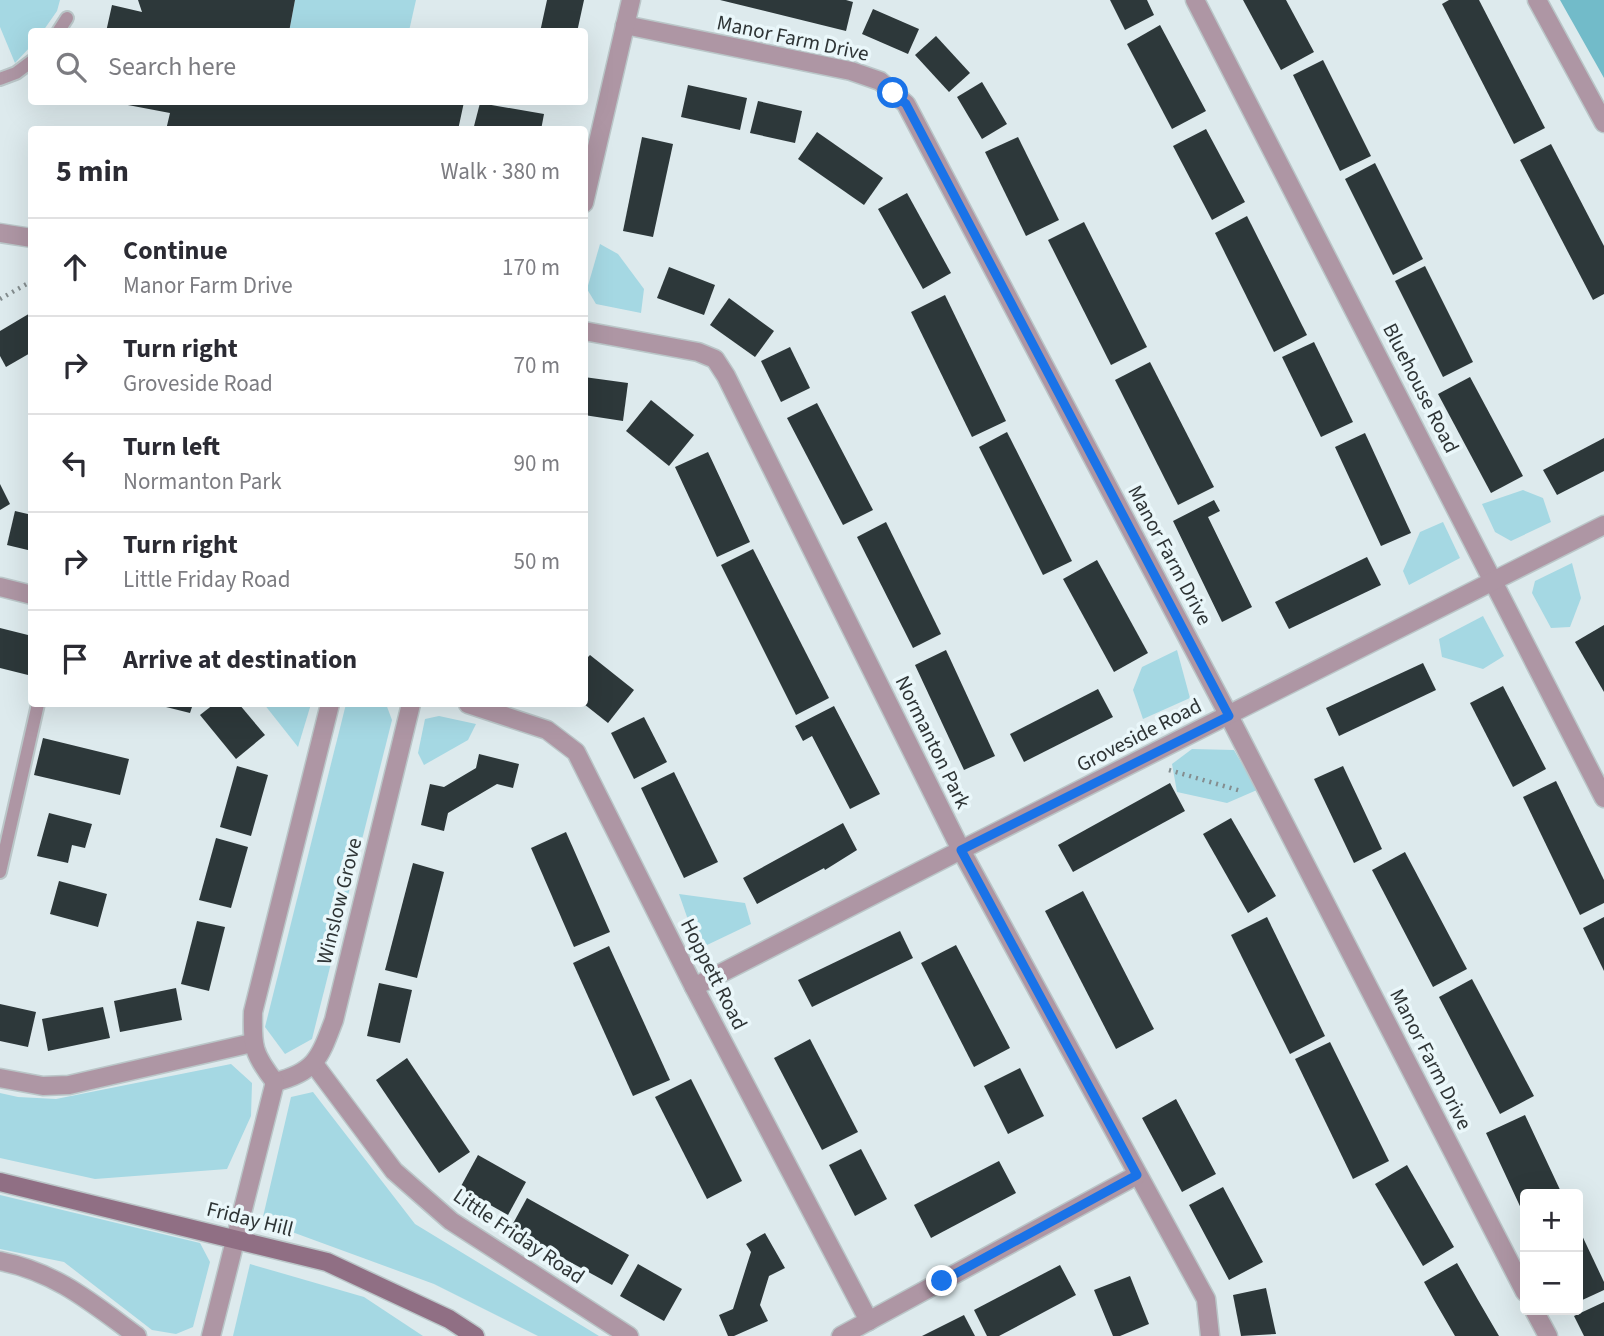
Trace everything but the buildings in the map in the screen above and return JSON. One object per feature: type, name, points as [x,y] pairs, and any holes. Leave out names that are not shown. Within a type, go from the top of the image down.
[{"type":"main road","name":"Friday Hill","points":[[0,1182],[327,1262],[449,1318],[475,1336]]},
{"type":"street","points":[[588,186],[631,0]]},
{"type":"street","name":"Bluehouse Road","points":[[1195,0],[1604,798]]},
{"type":"street","points":[[1537,0],[1604,123]]},
{"type":"street","name":"Manor Farm Drive","points":[[625,25],[851,71],[880,81],[906,104],[1229,716],[1520,1282]]},
{"type":"street","points":[[0,233],[28,237]]},
{"type":"street","name":"Normanton Park","points":[[588,332],[698,352],[715,359],[726,376],[961,850],[1206,1299],[1210,1336]]},
{"type":"street","name":"Groveside Road","points":[[694,987],[1604,525]]},
{"type":"street","points":[[0,587],[28,594]]},
{"type":"street","points":[[275,1082],[262,1065],[252,1044],[253,1012],[329,707]]},
{"type":"street","name":"Winslow Grove","points":[[314,1064],[334,1020],[410,707]]},
{"type":"street","name":"Hoppett Road","points":[[477,707],[547,730],[576,752],[694,987],[869,1321]]},
{"type":"street","points":[[0,1078],[43,1086],[69,1084],[252,1044]]},
{"type":"street","points":[[275,1082],[297,1076],[314,1064]]},
{"type":"street","name":"Little Friday Road","points":[[314,1064],[394,1171],[442,1213],[629,1336]]},
{"type":"street","points":[[211,1336],[275,1082]]},
{"type":"street","points":[[841,1336],[1137,1175]]},
{"type":"street","points":[[0,1261],[45,1273],[137,1336]]},
{"type":"street","points":[[1537,1315],[1548,1336]]},
{"type":"lane","points":[[61,28],[67,18]]},
{"type":"lane","points":[[0,79],[16,73],[28,64]]},
{"type":"lane","points":[[0,872],[37,707]]},
{"type":"path","points":[[0,299],[28,283]]},
{"type":"path","points":[[1139,761],[1272,801]]},
{"type":"shaded area","points":[[0,0],[60,0],[57,11],[45,28],[28,28],[28,49],[15,63],[0,27]]},
{"type":"shaded area","points":[[295,0],[416,0],[410,28],[290,28]]},
{"type":"shaded area","points":[[1560,0],[1604,0],[1604,78]]},
{"type":"shaded area","points":[[600,244],[618,254],[644,289],[641,313],[596,304],[588,286]]},
{"type":"shaded area","points":[[1523,490],[1543,498],[1551,522],[1511,541],[1495,532],[1482,504]]},
{"type":"shaded area","points":[[1443,522],[1460,558],[1409,585],[1403,571],[1420,532]]},
{"type":"shaded area","points":[[1572,563],[1581,598],[1570,627],[1551,628],[1532,593],[1535,581]]},
{"type":"shaded area","points":[[1483,616],[1504,656],[1483,669],[1442,657],[1439,639]]},
{"type":"shaded area","points":[[1177,650],[1190,698],[1143,719],[1133,690],[1142,667]]},
{"type":"shaded area","points":[[266,707],[310,707],[298,747]]},
{"type":"shaded area","points":[[345,707],[387,707],[392,720],[312,1039],[285,1054],[265,1027]]},
{"type":"shaded area","points":[[439,716],[476,724],[468,740],[424,765],[418,753],[425,719]]},
{"type":"shaded area","points":[[1192,749],[1234,750],[1257,790],[1227,803],[1177,792],[1172,764]]},
{"type":"shaded area","points":[[679,894],[745,903],[751,924],[707,945],[694,937]]},
{"type":"shaded area","points":[[231,1064],[252,1083],[251,1116],[227,1169],[95,1179],[0,1158],[0,1093],[56,1099]]},
{"type":"shaded area","points":[[313,1092],[415,1224],[599,1336],[538,1336],[434,1284],[262,1221],[291,1097]]},
{"type":"shaded area","points":[[0,1195],[200,1243],[210,1262],[193,1327],[176,1334],[152,1330],[64,1262],[0,1249]]},
{"type":"shaded area","points":[[250,1264],[364,1297],[423,1336],[233,1336]]},
{"type":"route","points":[[893,93],[906,104],[1229,716],[961,850],[1137,1175],[942,1281]]}]
